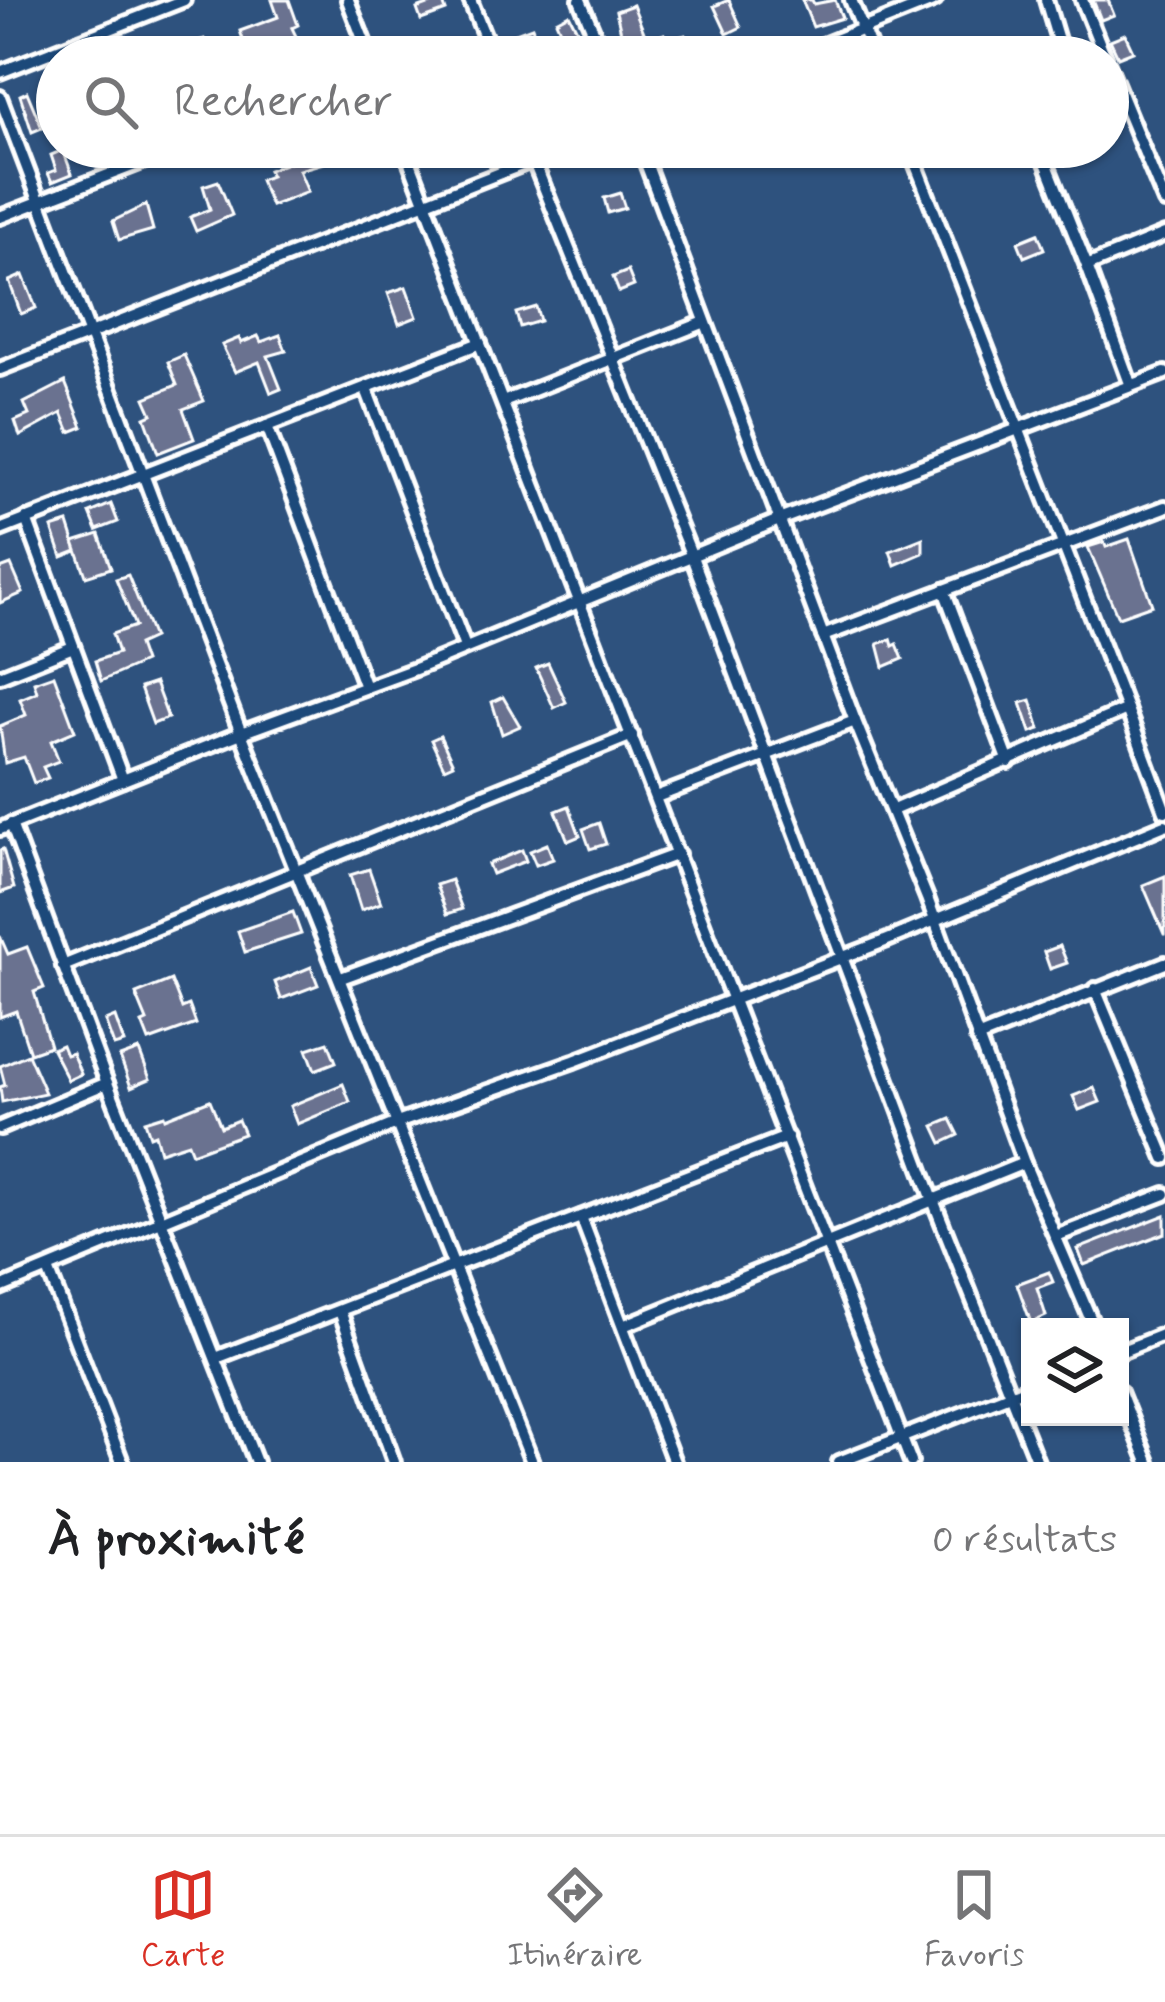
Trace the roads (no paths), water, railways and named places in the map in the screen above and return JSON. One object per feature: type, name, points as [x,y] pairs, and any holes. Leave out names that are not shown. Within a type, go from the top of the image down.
[{"type":"street","points":[[93,36],[184,0]]},
{"type":"street","points":[[470,0],[485,36]]},
{"type":"street","points":[[851,0],[866,36]]},
{"type":"street","points":[[846,36],[935,0]]},
{"type":"street","points":[[1046,0],[1057,36]]},
{"type":"street","points":[[1082,0],[1096,36]]},
{"type":"street","points":[[586,1],[597,36]]},
{"type":"street","points":[[353,2],[364,36]]},
{"type":"street","points":[[0,73],[36,59]]},
{"type":"street","points":[[0,97],[241,733],[532,1462]]},
{"type":"street","points":[[1129,116],[1165,202]]},
{"type":"street","points":[[0,217],[125,168]]},
{"type":"street","points":[[413,168],[911,1462]]},
{"type":"street","points":[[0,369],[514,168]]},
{"type":"street","points":[[536,168],[691,554],[1037,1462]]},
{"type":"street","points":[[648,168],[1024,1163],[1090,1318]]},
{"type":"street","points":[[917,168],[1165,811]]},
{"type":"street","points":[[1048,168],[1131,386]]},
{"type":"street","points":[[1087,266],[1165,234]]},
{"type":"street","points":[[503,402],[705,322]]},
{"type":"street","points":[[0,530],[480,343]]},
{"type":"street","points":[[256,1462],[6,826],[691,554],[1165,373]]},
{"type":"street","points":[[366,389],[465,647]]},
{"type":"street","points":[[267,426],[365,687]]},
{"type":"street","points":[[824,636],[1165,507]]},
{"type":"street","points":[[26,519],[123,780]]},
{"type":"street","points":[[944,590],[1009,762]]},
{"type":"street","points":[[0,676],[73,646]]},
{"type":"street","points":[[893,810],[1127,710]]},
{"type":"street","points":[[656,797],[855,721]]},
{"type":"street","points":[[63,966],[632,735]]},
{"type":"street","points":[[0,1288],[397,1123],[574,1061],[1165,825]]},
{"type":"street","points":[[341,978],[678,854]]},
{"type":"street","points":[[977,1038],[1165,963]]},
{"type":"street","points":[[1095,989],[1165,1158]]},
{"type":"street","points":[[0,1128],[106,1082]]},
{"type":"street","points":[[216,1358],[787,1137]]},
{"type":"street","points":[[622,1326],[1024,1163]]},
{"type":"street","points":[[1055,1236],[1165,1194]]},
{"type":"street","points":[[581,1217],[674,1462]]},
{"type":"street","points":[[48,1269],[122,1462]]},
{"type":"street","points":[[340,1311],[394,1462]]},
{"type":"street","points":[[1129,1348],[1165,1334]]},
{"type":"street","points":[[839,1462],[1021,1390]]},
{"type":"street","points":[[1129,1414],[1148,1462]]}]
